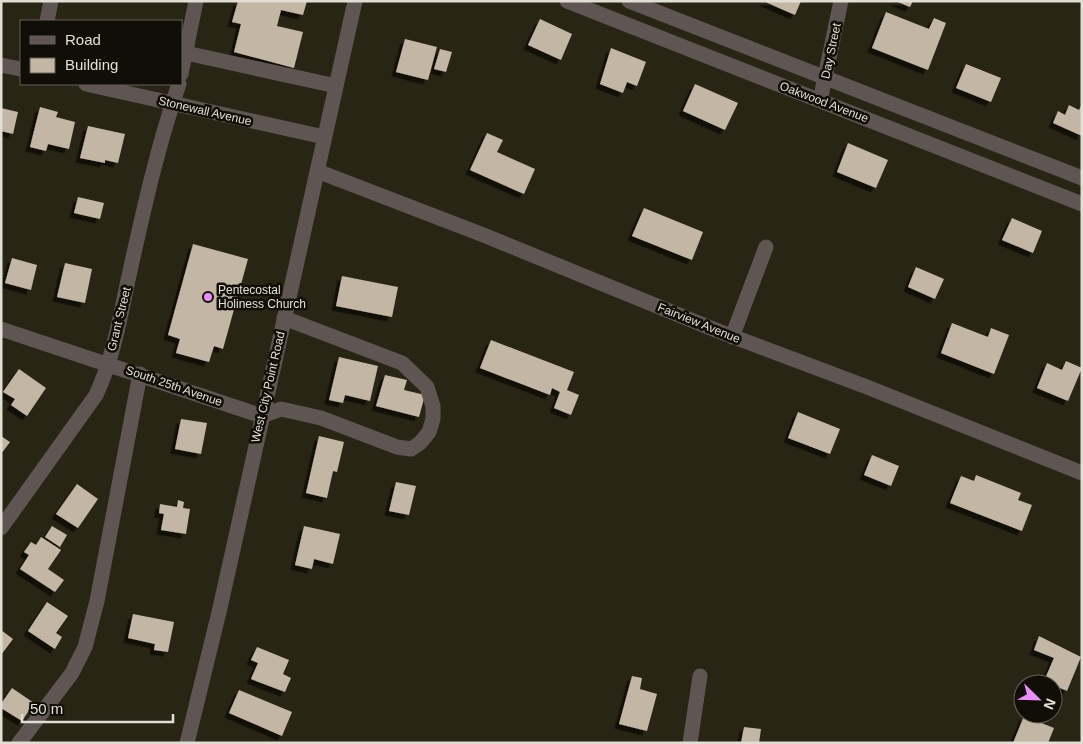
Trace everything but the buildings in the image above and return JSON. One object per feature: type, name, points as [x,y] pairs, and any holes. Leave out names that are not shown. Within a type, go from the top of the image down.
[{"type":"street","points":[[47,20],[51,1]]},
{"type":"street","points":[[182,70],[196,1]]},
{"type":"street","name":"West City Point Road","points":[[186,743],[220,608],[354,1]]},
{"type":"street","name":"Oakwood Avenue","points":[[566,1],[1082,204]]},
{"type":"street","name":"Oakwood Avenue","points":[[629,1],[1082,178]]},
{"type":"street","name":"Day Street","points":[[820,100],[842,1]]},
{"type":"street","points":[[186,53],[336,86]]},
{"type":"street","points":[[1,65],[20,69]]},
{"type":"street","name":"Stonewall Avenue","points":[[91,85],[324,137]]},
{"type":"street","name":"Grant Street","points":[[1,528],[96,395],[108,363],[162,132],[179,85]]},
{"type":"street","name":"Fairview Avenue","points":[[317,172],[486,236],[732,336],[867,387],[1082,473]]},
{"type":"street","points":[[732,336],[766,247]]},
{"type":"street","points":[[262,416],[281,409],[320,418],[410,449],[420,443],[429,432],[433,419],[433,406],[427,387],[402,363],[284,318]]},
{"type":"street","name":"South 25th Avenue","points":[[1,329],[108,363],[262,416]]},
{"type":"street","points":[[20,743],[72,673],[85,647],[97,601],[140,374]]},
{"type":"street","points":[[690,743],[700,676]]},
{"type":"place","name":"Pentecostal Holiness Church","points":[[208,297]]}]
